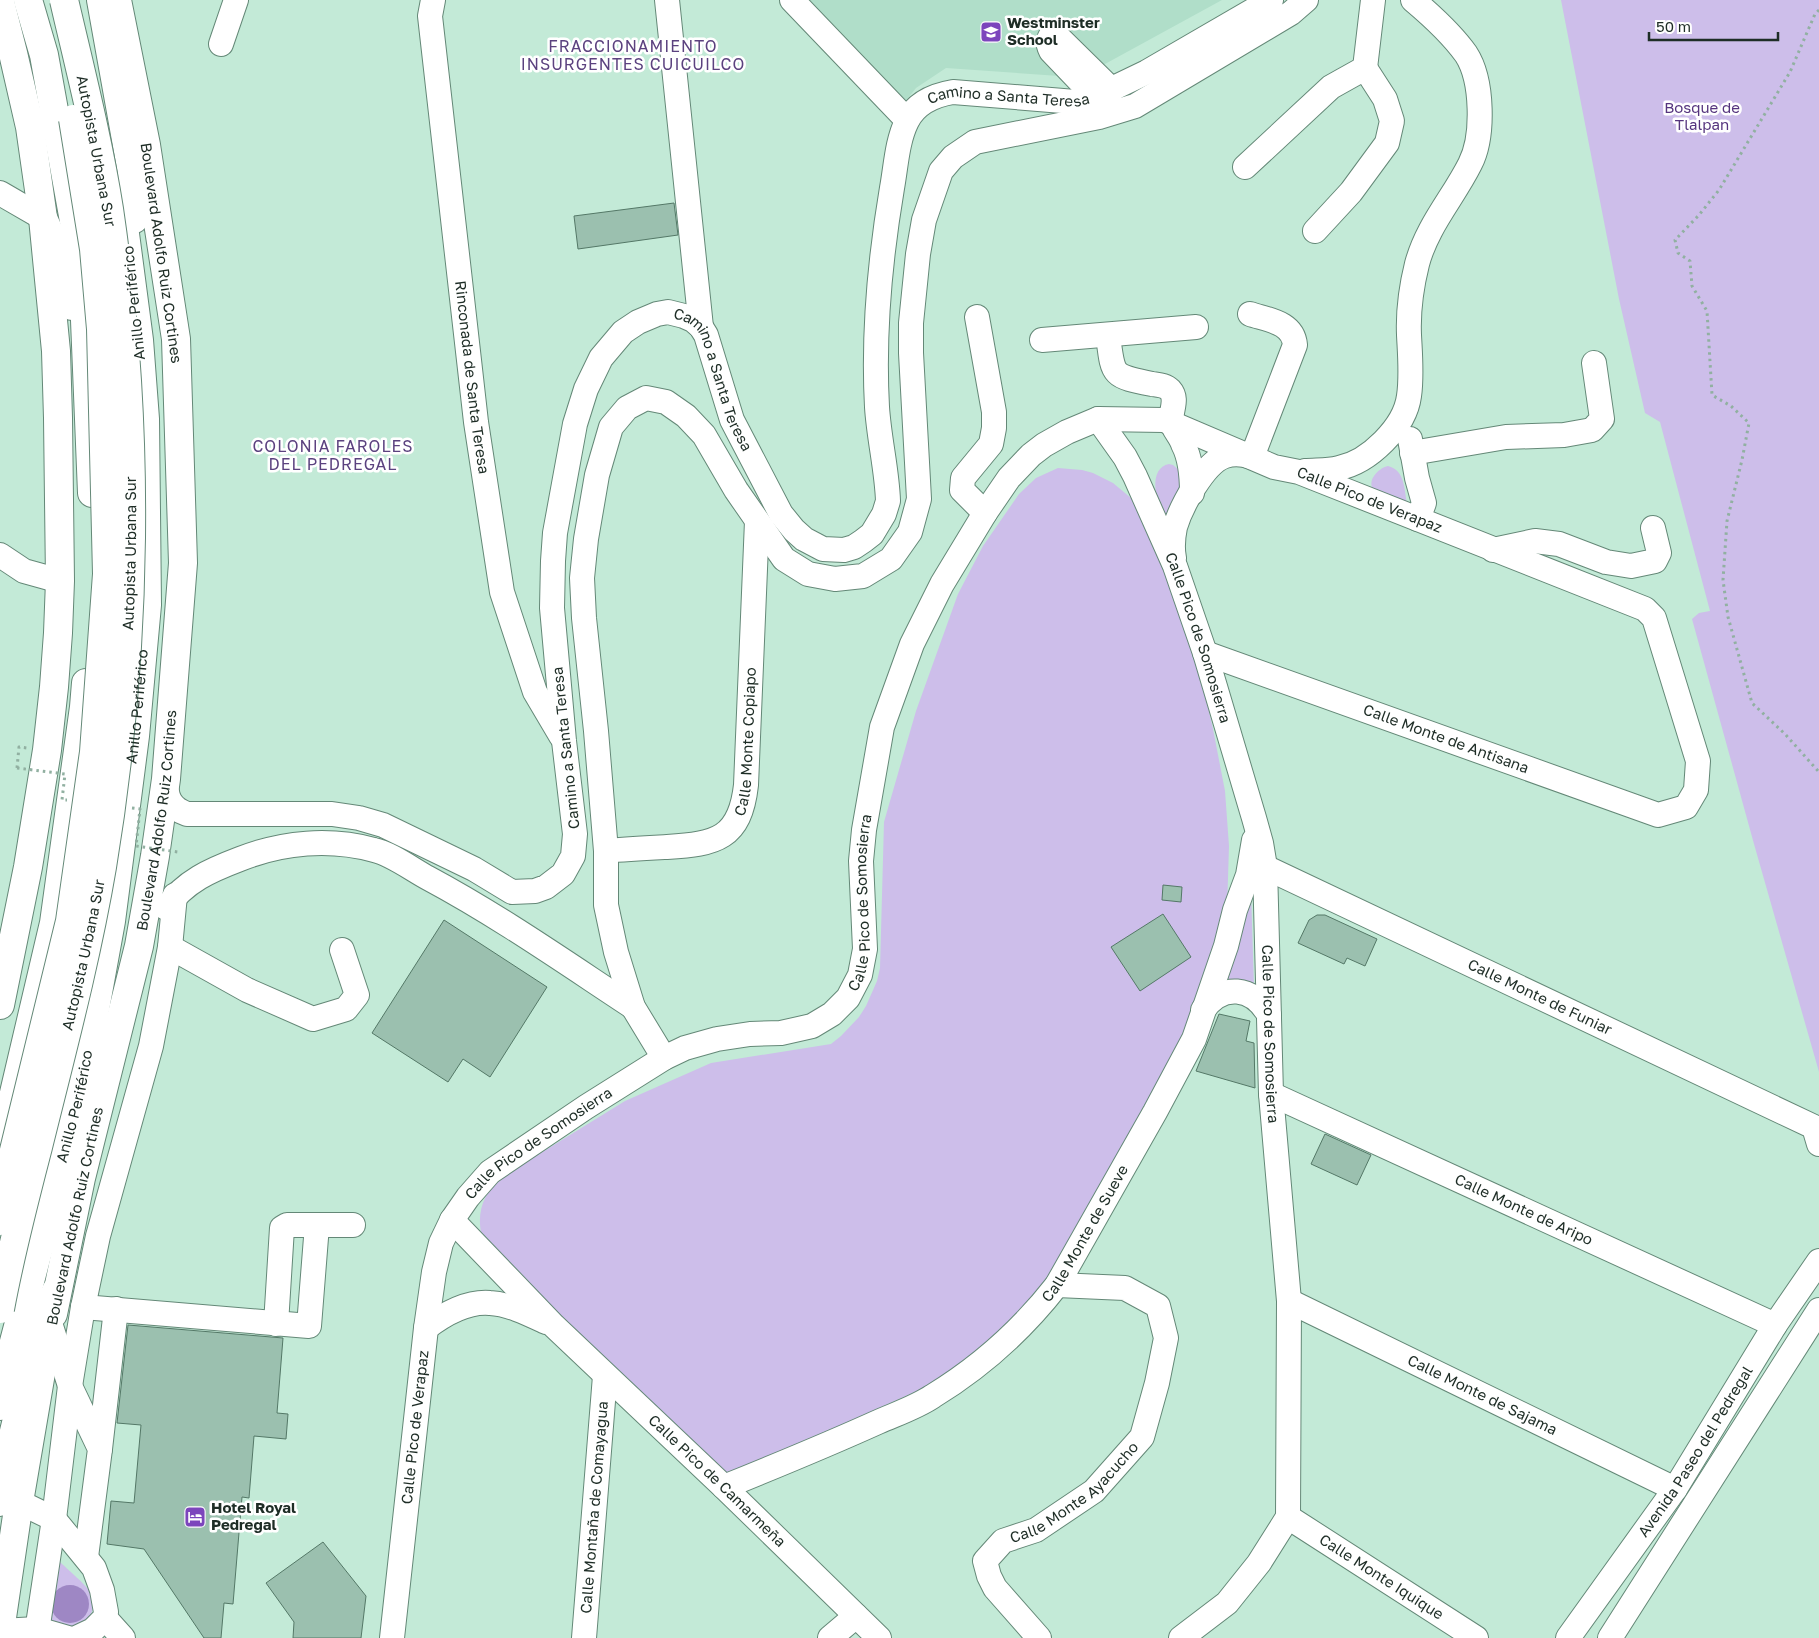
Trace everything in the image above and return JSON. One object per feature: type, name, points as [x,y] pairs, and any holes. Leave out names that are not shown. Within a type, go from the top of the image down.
[{"type":"main road","points":[[0,1152],[54,923],[84,706],[94,567],[83,271],[44,55],[28,0]]},
{"type":"main road","name":"Autopista Urbana Sur","points":[[0,1221],[9,1170],[70,921],[94,752],[107,574],[101,329],[94,250],[70,104],[47,0]]},
{"type":"main road","name":"Autopista Urbana Sur","points":[[0,1309],[8,1264],[88,943],[102,866],[114,782],[128,633],[132,526],[123,320],[108,206],[64,0]]},
{"type":"main road","name":"Anillo Periférico","points":[[0,1406],[10,1357],[80,1092],[111,920],[134,746],[147,605],[145,419],[139,340],[117,179],[76,0]]},
{"type":"main road","points":[[101,0],[132,173],[139,340]]},
{"type":"main road","name":"Boulevard Adolfo Ruiz Cortines","points":[[0,1631],[9,1502],[43,1362],[56,1291],[82,1178],[139,946],[159,830],[166,780],[184,563],[176,339],[146,145],[117,0]]},
{"type":"main road","points":[[0,2],[14,53],[30,127],[43,218],[56,351],[60,581],[56,660],[47,750],[28,867],[1,996]]},
{"type":"main road","points":[[43,218],[60,256],[73,310],[89,425]]},
{"type":"main road","points":[[9,1502],[6,1464],[37,1338],[56,1291]]},
{"type":"street","points":[[221,44],[236,0]]},
{"type":"street","name":"Rinconada de Santa Teresa","points":[[434,0],[430,16],[475,413],[502,592],[535,692],[564,741]]},
{"type":"street","points":[[667,0],[701,327]]},
{"type":"street","points":[[792,0],[907,120]]},
{"type":"street","name":"Camino a Santa Teresa","points":[[166,780],[168,801],[179,811],[186,814],[332,814],[359,818],[383,825],[474,870],[512,892],[536,891],[555,882],[566,870],[573,856],[575,834],[564,741],[552,608],[555,533],[575,424],[586,389],[601,358],[623,332],[638,322],[657,314],[668,312],[694,320],[706,335],[732,420],[781,514],[804,539],[823,549],[844,550],[864,542],[872,534],[884,514],[888,501],[877,407],[877,324],[887,220],[902,136],[907,120],[924,102],[934,96],[953,92],[1075,102],[1103,94],[1147,72],[1271,0]]},
{"type":"street","name":"Camino a Santa Teresa","points":[[664,1058],[633,1007],[616,952],[606,905],[606,851],[584,618],[582,578],[586,539],[597,475],[611,427],[627,408],[646,398],[666,402],[686,416],[704,434],[757,521],[784,559],[808,574],[835,579],[863,576],[891,560],[910,532],[919,500],[911,353],[913,288],[924,220],[941,171],[953,157],[975,142],[1090,119],[1135,106],[1291,13],[1306,0]]},
{"type":"street","points":[[1315,231],[1351,192],[1388,142],[1392,121],[1385,99],[1364,68],[1373,0]]},
{"type":"street","name":"Calle Pico de Verapaz","points":[[1299,472],[1338,469],[1363,458],[1384,441],[1395,428],[1409,397],[1411,355],[1409,317],[1413,279],[1424,243],[1433,225],[1471,164],[1479,129],[1480,112],[1476,83],[1467,56],[1440,23],[1413,0]]},
{"type":"street","points":[[1245,167],[1331,87],[1364,68]]},
{"type":"street","points":[[0,193],[43,218]]},
{"type":"street","points":[[1175,566],[1173,553],[1175,529],[1192,493],[1207,469],[1218,459],[1234,454],[1252,457],[1294,345],[1292,334],[1286,326],[1250,314]]},
{"type":"street","points":[[977,317],[994,412],[994,428],[991,444],[963,478],[962,490],[985,513]]},
{"type":"street","points":[[1042,340],[1196,327]]},
{"type":"street","points":[[1108,335],[1112,364],[1116,372],[1124,379],[1164,386],[1171,391],[1175,400],[1172,423],[1188,457],[1192,493]]},
{"type":"street","points":[[1412,453],[1506,437],[1564,435],[1592,430],[1602,419],[1594,363]]},
{"type":"street","points":[[1409,397],[1412,453],[1424,503],[1418,520]]},
{"type":"street","name":"Calle Pico de Somosierra","points":[[452,1220],[468,1197],[490,1172],[586,1107],[664,1058],[686,1048],[717,1039],[750,1034],[781,1033],[812,1026],[832,1014],[848,998],[860,975],[865,949],[861,861],[864,830],[882,727],[912,644],[942,584],[985,513],[1009,478],[1031,455],[1055,438],[1098,419],[1164,420],[1274,467],[1299,472]]},
{"type":"street","name":"Calle Pico de Somosierra","points":[[1098,419],[1135,476],[1175,566],[1205,653],[1261,843],[1265,867],[1272,1094],[1289,1301],[1288,1517]]},
{"type":"street","name":"Calle Pico de Verapaz","points":[[1299,472],[1645,609],[1654,618],[1698,761],[1696,790],[1686,808]]},
{"type":"street","name":"Calle Monte Copiapo","points":[[606,851],[707,844],[725,834],[738,817],[745,796],[746,784],[757,521]]},
{"type":"street","points":[[1493,550],[1535,540],[1559,544],[1606,562],[1631,566],[1655,561],[1659,553],[1653,528]]},
{"type":"street","points":[[0,555],[24,571],[60,581]]},
{"type":"street","name":"Calle Monte de Antisana","points":[[1205,653],[1658,815],[1686,808]]},
{"type":"street","name":"Calle Monte de Sueve","points":[[724,1488],[932,1398],[995,1352],[1038,1310],[1057,1285],[1194,1039],[1248,875],[1254,847],[1254,818]]},
{"type":"street","name":"Camino a Santa Teresa","points":[[139,946],[175,895],[209,871],[254,853],[308,842],[347,844],[377,850],[456,893],[633,1007]]},
{"type":"street","name":"Calle Monte de Funiar","points":[[1265,867],[1816,1135]]},
{"type":"street","points":[[456,893],[474,870]]},
{"type":"street","points":[[37,1634],[54,1519],[70,1386],[83,1307],[98,1236],[151,1046],[170,947],[175,895]]},
{"type":"street","points":[[170,947],[247,990],[313,1019],[346,1009],[356,995],[342,950]]},
{"type":"street","points":[[1203,1010],[1208,1003],[1222,994],[1238,991],[1254,996],[1269,1014]]},
{"type":"street","name":"Calle Monte de Aripo","points":[[1272,1094],[1775,1325]]},
{"type":"street","name":"Calle Pico de Verapaz","points":[[392,1638],[426,1328],[434,1272],[441,1243],[452,1220]]},
{"type":"street","name":"Calle Pico de Camarmeña","points":[[452,1220],[605,1376],[879,1638]]},
{"type":"street","points":[[276,1324],[282,1228],[286,1225],[353,1225]]},
{"type":"street","points":[[83,1307],[309,1326],[317,1225]]},
{"type":"street","name":"Avenida Paseo del Pedregal","points":[[1568,1638],[1676,1489],[1775,1325],[1819,1261]]},
{"type":"street","name":"Calle Monte Ayacucho","points":[[1039,1638],[995,1588],[985,1561],[1003,1541],[1036,1530],[1094,1491],[1142,1437],[1157,1383],[1166,1338],[1158,1306],[1124,1288],[1057,1285]]},
{"type":"street","name":"Calle Monte de Sajama","points":[[1289,1301],[1676,1489]]},
{"type":"street","name":"Calle Pico de Camarmeña","points":[[426,1328],[435,1321],[457,1310],[490,1303],[534,1317],[554,1326]]},
{"type":"street","points":[[86,1557],[116,1309]]},
{"type":"street","name":"Avenida Paseo del Pedregal","points":[[1610,1638],[1819,1310]]},
{"type":"street","points":[[51,1326],[70,1386],[100,1449]]},
{"type":"street","name":"Calle Montaña de Comayagua","points":[[584,1638],[605,1376]]},
{"type":"street","points":[[9,1502],[54,1519],[94,1568],[102,1590],[106,1612],[105,1618],[93,1630],[76,1638]]},
{"type":"street","points":[[1181,1638],[1227,1603],[1260,1563],[1288,1517]]},
{"type":"street","name":"Calle Monte Iquique","points":[[1288,1517],[1476,1638]]},
{"type":"street","points":[[1605,1587],[1615,1585],[1621,1588],[1627,1597],[1629,1609]]},
{"type":"street","points":[[830,1638],[856,1616]]},
{"type":"street","points":[[105,1618],[123,1638]]},
{"type":"street","points":[[0,1631],[68,1638]]},
{"type":"path","points":[[1819,10],[1815,14],[1790,72],[1719,190],[1699,215],[1675,240],[1678,253],[1690,261],[1692,286],[1707,311],[1712,395],[1731,406],[1750,423],[1726,521],[1723,580],[1728,617],[1752,703],[1785,734],[1819,772]]},
{"type":"path","points":[[17,768],[19,747]]},
{"type":"shaded area","name":"Westminster School","points":[[787,0],[1222,0],[1105,64],[1059,76],[946,68],[916,88],[896,113]]},
{"type":"shaded area","points":[[70,1585],[83,1591],[89,1604],[83,1617],[70,1623],[57,1617],[51,1604],[57,1591]]},
{"type":"green space","name":"Bosque de Tlalpan","points":[[1561,0],[1819,0],[1819,1072],[1692,619],[1699,613],[1710,611],[1660,422],[1645,413],[1619,299]]},
{"type":"green space","points":[[1169,464],[1180,471],[1181,486],[1163,523],[1157,499],[1156,481],[1157,473],[1162,467]]},
{"type":"green space","points":[[1384,467],[1394,468],[1401,476],[1407,503],[1382,495],[1373,488],[1371,484],[1374,476]]},
{"type":"green space","points":[[1058,468],[1093,473],[1113,483],[1131,498],[1142,513],[1169,566],[1195,652],[1213,729],[1225,791],[1229,846],[1227,910],[1188,1037],[1085,1221],[1031,1302],[990,1340],[926,1387],[727,1476],[612,1371],[482,1237],[480,1219],[483,1204],[490,1190],[502,1177],[625,1101],[711,1063],[831,1044],[859,1017],[877,981],[880,968],[884,822],[916,711],[958,594],[983,546],[1019,494],[1036,478]]},
{"type":"green space","points":[[1251,891],[1254,988],[1222,985]]},
{"type":"green space","points":[[59,1561],[87,1587],[94,1602],[90,1616],[79,1625],[72,1627],[58,1625],[47,1614]]},
{"type":"building","points":[[674,203],[678,235],[578,249],[574,216]]},
{"type":"building","points":[[1163,885],[1182,887],[1181,902],[1162,900]]},
{"type":"building","points":[[1163,914],[1191,957],[1140,991],[1111,947]]},
{"type":"building","points":[[1317,915],[1325,915],[1377,939],[1365,966],[1347,958],[1344,964],[1298,943],[1309,920]]},
{"type":"building","points":[[444,920],[547,987],[490,1077],[463,1059],[448,1082],[372,1033]]},
{"type":"building","points":[[1219,1014],[1250,1021],[1246,1041],[1254,1043],[1255,1088],[1196,1071]]},
{"type":"building","points":[[1325,1134],[1371,1155],[1357,1185],[1311,1164]]},
{"type":"building","points":[[128,1325],[283,1338],[277,1413],[288,1414],[286,1439],[254,1436],[249,1498],[242,1497],[233,1604],[224,1603],[221,1638],[204,1638],[144,1549],[107,1544],[111,1501],[134,1503],[141,1425],[117,1423]]},
{"type":"building","points":[[323,1542],[366,1596],[361,1638],[293,1638],[294,1622],[266,1583]]},
{"type":"place","name":"Westminster School","points":[[991,32]]},
{"type":"place","name":"Hotel Royal Pedregal","points":[[195,1517]]},
{"type":"district","name":"FRACCIONAMIENTO INSURGENTES CUICUILCO","points":[[633,55]]},
{"type":"district","name":"COLONIA FAROLES DEL PEDREGAL","points":[[333,455]]}]
